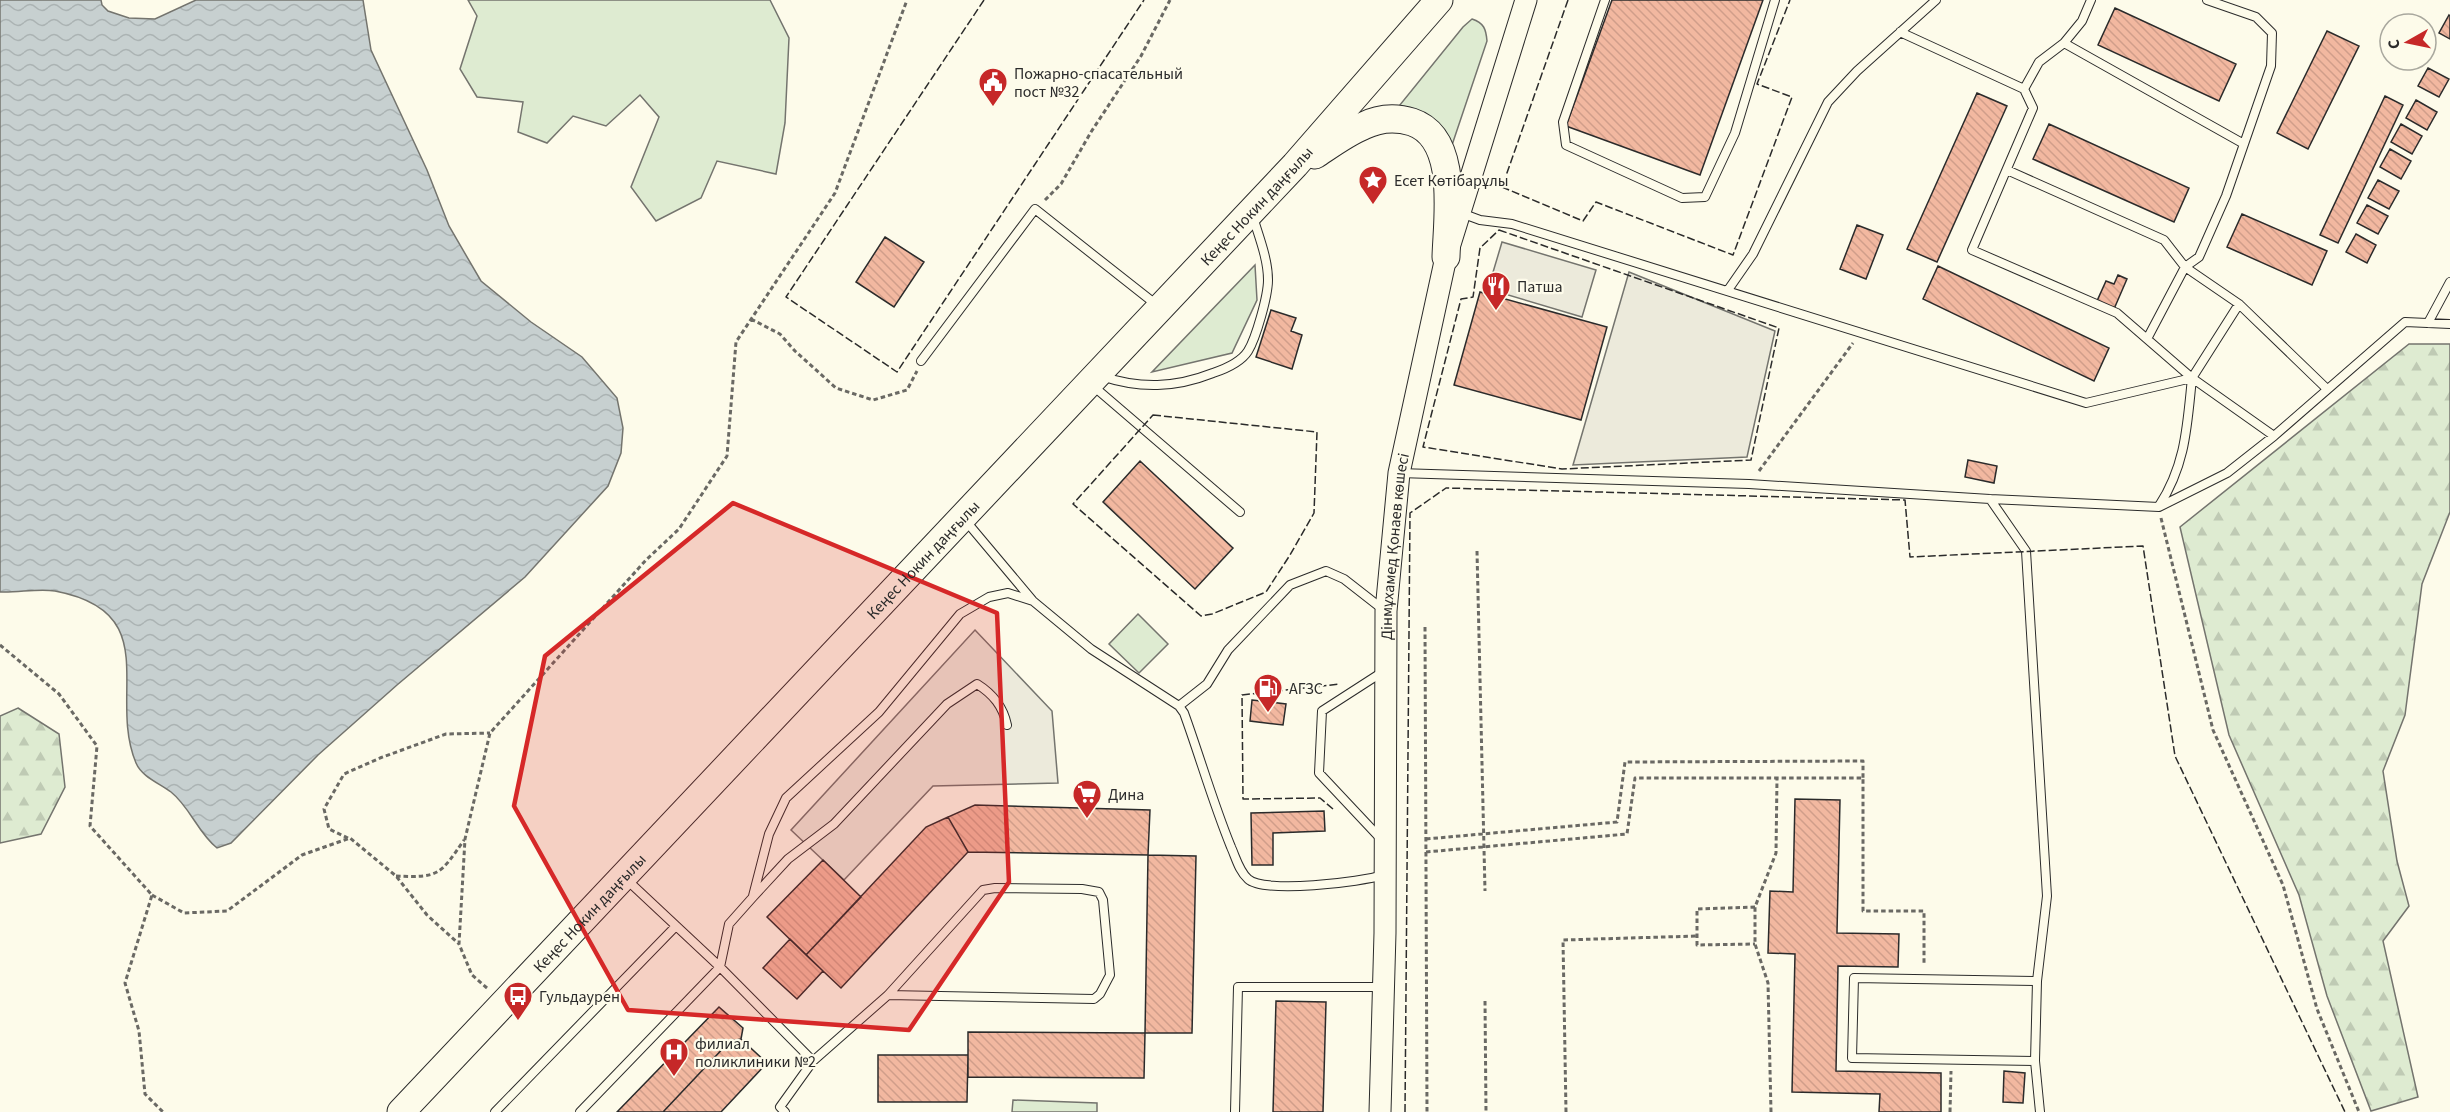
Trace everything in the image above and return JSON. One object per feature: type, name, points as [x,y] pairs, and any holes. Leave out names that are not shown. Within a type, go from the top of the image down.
[{"type":"highway","name":"Кеңес Нокин даңғылы","points":[[409,1109],[505,1003],[1295,165],[1438,0]]},
{"type":"highway","points":[[1295,165],[1362,126],[1374,122],[1398,118],[1426,129],[1438,146],[1447,171],[1446,257]]},
{"type":"street","name":"Дінмұхамед Қонаев көшесі","points":[[1380,1112],[1386,611],[1399,473],[1446,257],[1526,0]]},
{"type":"lane","points":[[1605,0],[1563,122],[1566,145],[1682,198],[1705,197],[1730,144],[1774,0]]},
{"type":"lane","points":[[1728,290],[1753,254],[1828,102],[1857,71],[1936,0]]},
{"type":"lane","points":[[2024,89],[2039,62],[2064,43],[2082,21],[2091,0]]},
{"type":"lane","points":[[2147,339],[2185,267],[2199,257],[2226,196],[2271,66],[2272,33],[2256,17],[2207,0]]},
{"type":"lane","points":[[1900,32],[2024,89],[2033,108],[1972,250],[2117,313],[2192,378],[2274,436]]},
{"type":"lane","points":[[2064,43],[2244,144]]},
{"type":"lane","points":[[2007,170],[2164,240],[2185,267],[2239,304],[2326,388]]},
{"type":"lane","points":[[921,361],[1035,209],[1161,308]]},
{"type":"lane","points":[[1094,379],[1155,387],[1190,382],[1227,368],[1247,352],[1263,311],[1268,280],[1262,246],[1251,212]]},
{"type":"lane","points":[[1460,213],[1480,220],[1512,224],[2086,403],[2192,378]]},
{"type":"lane","points":[[2428,323],[2446,298],[2450,282]]},
{"type":"lane","points":[[2159,507],[2170,489],[2186,445],[2192,378],[2239,304]]},
{"type":"lane","points":[[1399,473],[1749,484],[2159,507],[2227,473],[2274,436],[2326,388],[2405,322],[2450,324]]},
{"type":"lane","points":[[1094,379],[1240,512]]},
{"type":"lane","points":[[1990,499],[2026,551],[2047,896],[2037,981],[2035,1061],[2040,1112]]},
{"type":"lane","points":[[963,518],[1034,602],[1091,649],[1179,706],[1184,712],[1222,825],[1242,873],[1250,882],[1260,885],[1293,886],[1368,880],[1384,874]]},
{"type":"lane","points":[[1179,706],[1207,684],[1228,650],[1290,585],[1326,571],[1344,579],[1386,611]]},
{"type":"lane","points":[[753,897],[769,834],[786,798],[879,712],[960,614],[988,597],[1008,593],[1034,602]]},
{"type":"lane","points":[[1384,841],[1319,773],[1322,711],[1385,670]]},
{"type":"lane","points":[[580,1112],[720,967],[729,924],[753,897],[788,859],[834,824],[947,705],[977,684],[988,691],[1004,711],[1007,725]]},
{"type":"lane","points":[[624,877],[720,967],[813,1061]]},
{"type":"lane","points":[[780,1110],[813,1061],[888,995],[983,890],[1082,889],[1099,892],[1103,900],[1110,975],[1100,994],[1094,999],[888,995]]},
{"type":"lane","points":[[495,1112],[676,926]]},
{"type":"lane","points":[[2035,1061],[1852,1058],[1854,978],[2037,981]]},
{"type":"lane","points":[[1235,1112],[1238,987],[1382,987]]},
{"type":"path","points":[[459,944],[465,839],[490,733],[646,560],[679,529],[727,456],[736,342],[835,193],[907,0]]},
{"type":"path","points":[[1035,209],[1061,184],[1091,132],[1141,56],[1170,0]]},
{"type":"path","points":[[751,319],[780,334],[795,351],[836,388],[873,400],[907,390],[921,361]]},
{"type":"path","points":[[1749,484],[1861,332]]},
{"type":"path","points":[[2159,507],[2213,730],[2283,885],[2317,1009],[2359,1112]]},
{"type":"path","points":[[1477,551],[1485,891]]},
{"type":"path","points":[[1425,627],[1427,1112]]},
{"type":"path","points":[[0,645],[59,694],[97,746],[90,826],[152,895],[184,913],[227,910],[302,855],[350,838]]},
{"type":"path","points":[[490,733],[446,734],[344,774],[324,809],[329,829],[350,838],[396,876],[427,915],[459,944],[472,975],[505,1003]]},
{"type":"path","points":[[1426,839],[1617,822],[1625,762],[1863,761],[1863,911],[1924,911],[1924,979]]},
{"type":"path","points":[[1426,852],[1627,834],[1635,778],[1863,778]]},
{"type":"path","points":[[1771,1112],[1768,983],[1755,944],[1755,907],[1776,853],[1777,778]]},
{"type":"path","points":[[396,876],[426,877],[446,867],[465,839]]},
{"type":"path","points":[[152,895],[125,983],[139,1031],[145,1094],[163,1112]]},
{"type":"path","points":[[1755,907],[1697,909],[1697,945],[1755,944]]},
{"type":"path","points":[[1566,1112],[1563,940],[1697,936]]},
{"type":"path","points":[[1485,1001],[1486,1112]]},
{"type":"path","points":[[1950,1112],[1951,1060]]},
{"type":"highlighted area","points":[[733,503],[997,613],[1009,882],[909,1030],[628,1010],[514,806],[545,656]]},
{"type":"green space","points":[[468,0],[770,0],[789,38],[785,123],[776,174],[717,161],[701,198],[656,221],[631,187],[659,117],[640,95],[606,126],[573,116],[547,143],[518,132],[523,102],[477,97],[460,69],[477,16]]},
{"type":"green space","points":[[1472,19],[1484,27],[1487,41],[1450,151],[1395,111]]},
{"type":"green space","points":[[1255,265],[1257,300],[1232,353],[1152,372]]},
{"type":"green space","points":[[2409,344],[2450,344],[2450,512],[2422,584],[2405,715],[2383,771],[2397,861],[2409,906],[2383,941],[2418,1097],[2371,1111],[2327,996],[2299,895],[2229,735],[2180,527]]},
{"type":"green space","points":[[1138,614],[1168,644],[1139,673],[1109,644]]},
{"type":"green space","points":[[18,708],[59,734],[65,787],[41,834],[0,843],[0,716]]},
{"type":"green space","points":[[1013,1100],[1097,1103],[1097,1112],[1012,1112]]},
{"type":"shaded area","points":[[1502,242],[1596,270],[1582,317],[1488,289]]},
{"type":"shaded area","points":[[1629,272],[1775,331],[1747,457],[1573,465]]},
{"type":"shaded area","points":[[975,630],[1052,711],[1058,783],[933,786],[844,880],[791,830]]},
{"type":"water","points":[[0,0],[101,0],[102,5],[108,11],[129,18],[155,19],[196,0],[363,0],[371,50],[427,170],[449,226],[481,281],[531,322],[582,357],[617,398],[623,428],[621,453],[608,486],[525,577],[318,755],[231,843],[217,848],[204,835],[178,798],[147,776],[136,763],[129,737],[126,659],[122,636],[110,617],[89,602],[55,591],[0,592]]},
{"type":"building","points":[[1612,0],[1763,0],[1700,175],[1566,126]]},
{"type":"building","points":[[2115,8],[2236,64],[2219,101],[2098,45]]},
{"type":"building","points":[[2450,16],[2450,39],[2439,33]]},
{"type":"building","points":[[2327,31],[2359,46],[2308,149],[2277,133]]},
{"type":"building","points":[[2426,72],[2436,72],[2449,79],[2439,97],[2418,86]]},
{"type":"building","points":[[1977,93],[2007,106],[1937,262],[1907,249]]},
{"type":"building","points":[[2385,96],[2403,105],[2338,243],[2320,235]]},
{"type":"building","points":[[2416,100],[2437,112],[2427,130],[2406,118]]},
{"type":"building","points":[[2049,124],[2189,188],[2174,222],[2033,159]]},
{"type":"building","points":[[2401,124],[2422,136],[2412,154],[2391,142]]},
{"type":"building","points":[[2390,149],[2411,161],[2401,179],[2380,167]]},
{"type":"building","points":[[2378,180],[2399,191],[2389,209],[2368,198]]},
{"type":"building","points":[[2367,205],[2388,216],[2378,234],[2357,223]]},
{"type":"building","points":[[2242,214],[2327,251],[2312,285],[2227,247]]},
{"type":"building","points":[[1857,225],[1883,235],[1866,279],[1840,269]]},
{"type":"building","points":[[2356,234],[2376,245],[2367,263],[2346,252]]},
{"type":"building","points":[[885,237],[924,262],[894,307],[856,282]]},
{"type":"building","points":[[1938,266],[2109,348],[2094,381],[1923,299]]},
{"type":"building","points":[[2118,275],[2127,279],[2114,309],[2097,301],[2106,281],[2114,284]]},
{"type":"building","points":[[1480,292],[1607,327],[1581,420],[1454,385]]},
{"type":"building","points":[[1271,310],[1296,318],[1291,331],[1302,335],[1292,369],[1256,357]]},
{"type":"building","points":[[1968,460],[1997,466],[1994,483],[1965,477]]},
{"type":"building","points":[[1140,461],[1233,548],[1195,589],[1103,502]]},
{"type":"building","name":"АГЗС","points":[[1252,700],[1286,704],[1283,725],[1250,721]]},
{"type":"building","points":[[1795,799],[1840,800],[1837,933],[1899,934],[1898,967],[1838,966],[1836,1071],[1941,1073],[1941,1112],[1879,1112],[1880,1094],[1792,1092],[1795,954],[1768,953],[1770,891],[1793,892]]},
{"type":"building","points":[[975,805],[1150,810],[1148,855],[968,852],[948,817]]},
{"type":"building","points":[[1324,811],[1325,831],[1273,833],[1273,865],[1252,865],[1251,813]]},
{"type":"building","points":[[948,817],[968,852],[841,988],[806,955],[926,827]]},
{"type":"building","points":[[1148,855],[1196,856],[1192,1033],[1145,1033]]},
{"type":"building","points":[[823,860],[861,897],[806,955],[767,917]]},
{"type":"building","points":[[790,939],[823,971],[797,999],[763,968]]},
{"type":"building","points":[[1276,1001],[1326,1002],[1323,1112],[1273,1112]]},
{"type":"building","name":"филиал поликлиники №2","points":[[719,1007],[743,1028],[741,1039],[730,1041],[663,1112],[617,1112]]},
{"type":"building","points":[[968,1032],[1145,1033],[1144,1078],[968,1077]]},
{"type":"building","points":[[741,1039],[767,1063],[721,1112],[663,1112],[730,1041]]},
{"type":"building","points":[[878,1055],[968,1055],[967,1102],[878,1102]]},
{"type":"building","points":[[2004,1071],[2025,1073],[2023,1103],[2003,1102]]},
{"type":"fence","points":[[984,0],[786,297],[897,372],[1144,0]]},
{"type":"fence","points":[[1568,0],[1502,187],[1583,221],[1596,202],[1733,255],[1792,97],[1757,84],[1790,0]]},
{"type":"fence","points":[[1499,230],[1779,328],[1751,460],[1562,469],[1423,447],[1461,299],[1473,297],[1480,248],[1499,230]]},
{"type":"fence","points":[[1153,415],[1317,432],[1314,513],[1266,592],[1212,614],[1201,616],[1073,504],[1153,415]]},
{"type":"fence","points":[[1405,1112],[1410,513],[1446,488],[1905,500],[1910,557],[2143,546],[2175,756],[2345,1112]]},
{"type":"fence","points":[[1333,809],[1320,798],[1243,799],[1242,695],[1340,684]]},
{"type":"place","name":"Пожарно-спасательный пост №32","points":[[993,108]]},
{"type":"place","name":"Есет Көтібарұлы","points":[[1373,206]]},
{"type":"place","name":"Патша","points":[[1496,312]]},
{"type":"place","name":"АГЗС","points":[[1268,714]]},
{"type":"place","name":"Дина","points":[[1087,820]]},
{"type":"place","name":"Гульдаурен","points":[[518,1022]]},
{"type":"place","name":"филиал поликлиники №2","points":[[674,1078]]}]
